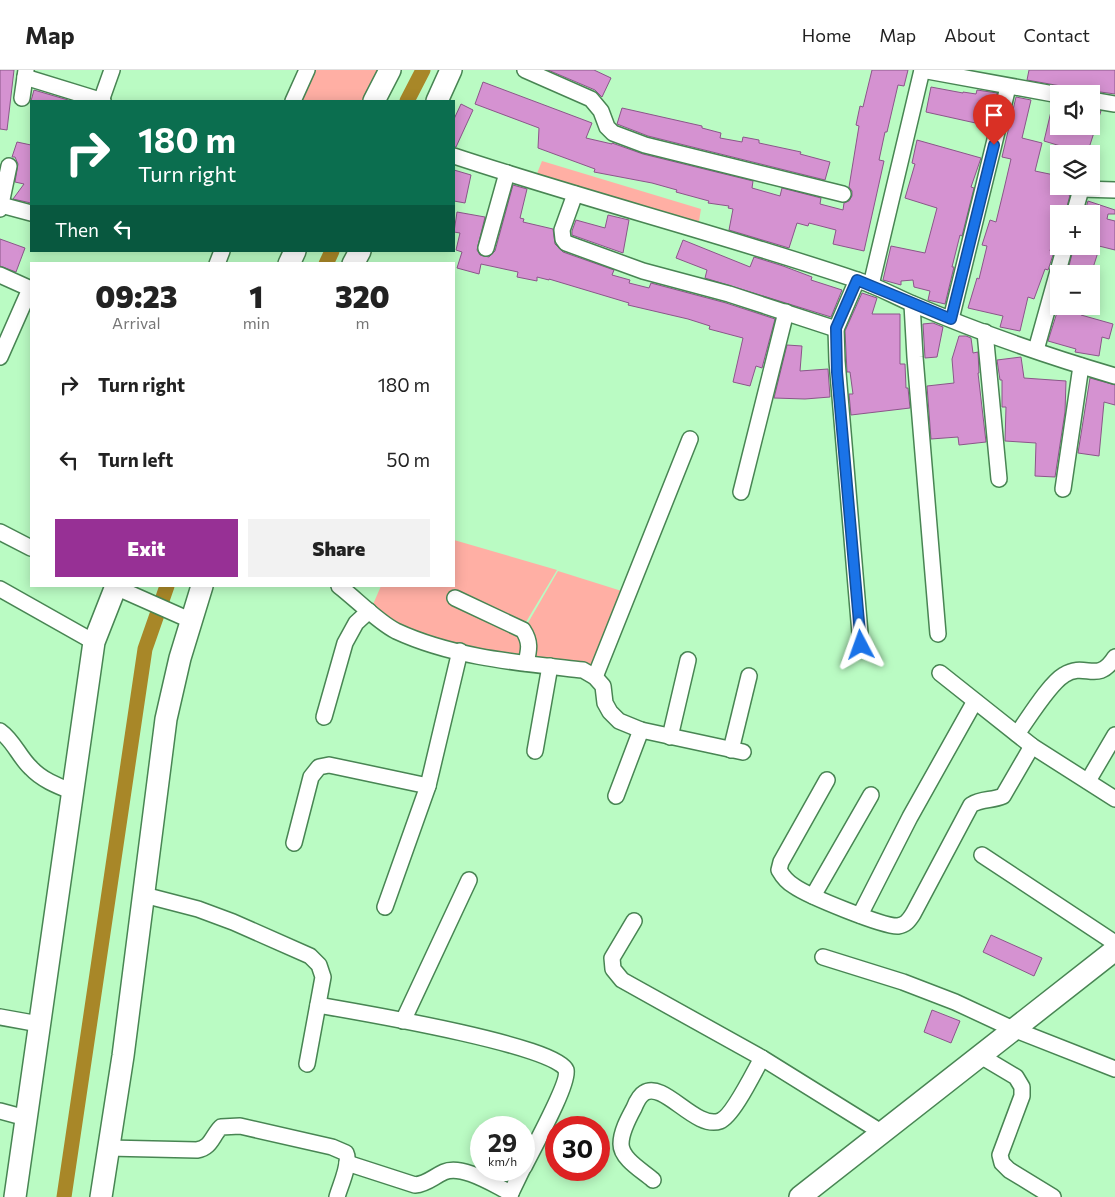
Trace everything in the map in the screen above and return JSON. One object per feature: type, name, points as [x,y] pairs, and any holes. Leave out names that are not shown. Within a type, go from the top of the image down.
[{"type":"street","points":[[102,100],[112,70]]},
{"type":"street","points":[[294,100],[307,70]]},
{"type":"street","points":[[375,100],[390,70]]},
{"type":"street","points":[[437,100],[451,70]]},
{"type":"street","points":[[525,70],[592,99],[601,111],[607,127],[613,133],[645,145],[843,194]]},
{"type":"street","points":[[861,645],[838,376],[836,328],[864,282],[922,70],[1050,94]]},
{"type":"street","points":[[22,98],[26,74],[99,100]]},
{"type":"street","points":[[951,319],[1008,87]]},
{"type":"street","points":[[1100,102],[1115,104]]},
{"type":"street","points":[[455,156],[507,174],[632,210],[864,282],[912,304],[985,332],[1115,376]]},
{"type":"street","points":[[9,166],[1,207],[30,213]]},
{"type":"street","points":[[486,248],[507,174]]},
{"type":"street","points":[[1100,189],[1115,190]]},
{"type":"street","points":[[575,194],[562,230],[563,239],[566,243],[643,271],[836,328]]},
{"type":"street","points":[[1036,350],[1062,255]]},
{"type":"street","points":[[0,275],[30,289]]},
{"type":"street","points":[[0,357],[30,291]]},
{"type":"street","points":[[912,304],[938,634]]},
{"type":"street","points":[[741,492],[786,312]]},
{"type":"street","points":[[985,332],[999,479]]},
{"type":"street","points":[[1062,488],[1081,366]]},
{"type":"street","points":[[595,677],[690,439]]},
{"type":"street","points":[[0,532],[30,547]]},
{"type":"street","points":[[15,1197],[94,642],[115,587],[192,620]]},
{"type":"street","points":[[101,1197],[123,1056],[166,719],[180,658],[202,587]]},
{"type":"street","points":[[339,587],[395,630],[438,646],[500,660],[583,670],[595,677],[603,686],[605,703],[610,712],[619,721],[641,730],[670,737],[737,751],[749,676]]},
{"type":"street","points":[[0,589],[94,642]]},
{"type":"street","points":[[455,598],[523,630],[528,638],[529,648],[526,663]]},
{"type":"street","points":[[324,717],[345,643],[356,624],[369,611]]},
{"type":"street","points":[[385,907],[428,786],[460,652]]},
{"type":"street","points":[[1017,734],[1049,689],[1061,676],[1072,670],[1102,671],[1109,666],[1115,657]]},
{"type":"street","points":[[670,737],[688,660]]},
{"type":"street","points":[[535,751],[550,666]]},
{"type":"street","points":[[940,673],[1032,746],[1115,799]]},
{"type":"street","points":[[860,915],[910,817],[976,700]]},
{"type":"street","points":[[616,796],[641,730]]},
{"type":"street","points":[[0,731],[7,736],[30,768],[41,777],[72,792]]},
{"type":"street","points":[[1088,781],[1115,735]]},
{"type":"street","points":[[827,780],[781,862],[779,870],[783,878],[794,887],[813,896],[860,915],[898,926],[907,922],[913,914],[971,804],[979,800],[997,799],[1002,796],[1032,746]]},
{"type":"street","points":[[294,843],[311,776],[319,767],[329,765],[428,786]]},
{"type":"street","points":[[813,896],[871,795]]},
{"type":"street","points":[[982,855],[1115,943]]},
{"type":"street","points":[[403,1021],[469,880]]},
{"type":"street","points":[[144,895],[198,909],[233,922],[310,956],[319,965],[323,977],[307,1064]]},
{"type":"street","points":[[634,921],[612,958],[613,969],[622,980],[762,1058],[881,1132]]},
{"type":"street","points":[[800,1197],[1115,950]]},
{"type":"street","points":[[823,958],[903,982],[955,1002],[1013,1029],[1115,1069]]},
{"type":"street","points":[[318,1005],[487,1039],[552,1060],[561,1065],[566,1071],[566,1079],[535,1145]]},
{"type":"street","points":[[0,1018],[39,1024]]},
{"type":"street","points":[[979,1055],[1016,1077],[1022,1087],[1022,1096],[1000,1154],[1002,1163],[1009,1170],[1053,1197]]},
{"type":"street","points":[[653,1180],[622,1153],[621,1144],[623,1130],[629,1116],[645,1092],[653,1090],[662,1093],[708,1122],[719,1122],[728,1116],[762,1058]]},
{"type":"street","points":[[0,1111],[26,1118]]},
{"type":"street","points":[[108,1148],[204,1149],[210,1144],[221,1127],[234,1126],[332,1147],[346,1153],[348,1157],[347,1163],[337,1197]]},
{"type":"street","points":[[347,1163],[415,1185],[424,1184],[444,1172],[455,1170],[464,1171],[510,1195],[517,1181]]},
{"type":"shaded area","points":[[299,70],[382,70],[367,100],[287,100]]},
{"type":"shaded area","points":[[542,161],[701,209],[698,227],[536,176]]},
{"type":"shaded area","points":[[455,540],[557,570],[521,632],[524,661],[396,628],[371,609],[381,587],[455,587]]},
{"type":"shaded area","points":[[558,571],[628,593],[595,676],[527,662],[525,628]]},
{"type":"building","points":[[0,70],[14,70],[7,130],[0,129]]},
{"type":"building","points":[[548,70],[594,70],[611,78],[602,97],[595,90]]},
{"type":"building","points":[[872,70],[908,70],[904,86],[898,85],[887,132],[885,132],[879,160],[884,161],[864,251],[833,244],[836,230],[809,223],[808,226],[797,223],[789,248],[729,230],[733,209],[728,208],[729,206],[708,203],[709,201],[652,183],[594,172],[595,169],[538,148],[539,128],[475,104],[483,82],[592,123],[586,138],[612,143],[643,154],[753,181],[752,188],[780,196],[782,188],[821,198],[820,204],[843,210],[844,203],[849,201],[852,196],[852,191],[849,187],[859,126],[856,125],[860,106],[863,107]]},
{"type":"building","points":[[1029,70],[1115,70],[1115,94],[1100,92],[1100,85],[1055,85],[1027,80]]},
{"type":"building","points":[[931,87],[963,93],[976,94],[977,90],[997,93],[989,126],[926,112]]},
{"type":"building","points":[[34,90],[68,100],[31,100]]},
{"type":"building","points":[[1016,97],[1031,100],[1022,138],[1042,143],[1035,171],[1050,174],[1050,195],[1070,195],[1067,205],[1050,205],[1050,255],[1053,255],[1048,270],[1045,269],[1034,299],[1028,297],[1020,331],[1000,327],[1003,316],[968,308],[977,278],[979,279],[987,246],[982,245],[990,220],[996,222],[1011,159],[1002,157]]},
{"type":"building","points":[[461,104],[473,110],[456,147],[455,147],[455,117]]},
{"type":"building","points":[[622,108],[702,126],[702,128],[721,133],[720,138],[742,142],[743,137],[759,140],[759,143],[801,152],[800,154],[830,162],[825,180],[648,136],[617,124]]},
{"type":"building","points":[[1050,116],[1050,135],[1093,135],[1090,145],[1057,145],[1044,141]]},
{"type":"building","points":[[917,140],[981,158],[971,187],[974,188],[952,267],[954,267],[945,304],[928,300],[930,291],[914,287],[913,280],[901,281],[901,285],[883,280],[891,246],[925,253],[937,208],[905,198],[915,164],[912,163]]},
{"type":"building","points":[[17,142],[30,145],[30,203],[13,199],[24,184],[15,182],[18,164],[15,157],[12,157]]},
{"type":"building","points":[[455,170],[471,175],[465,203],[455,201]]},
{"type":"building","points":[[513,185],[527,189],[520,218],[524,219],[523,222],[553,229],[555,244],[563,252],[614,270],[612,275],[630,280],[629,283],[649,288],[651,283],[726,303],[775,319],[762,368],[756,366],[750,386],[733,382],[743,338],[709,329],[710,326],[628,305],[629,303],[549,279],[537,277],[537,281],[517,277],[518,272],[481,264],[479,274],[457,268],[462,252],[456,250],[460,233],[455,232],[457,212],[485,217],[477,250],[480,255],[489,257],[495,251]]},
{"type":"building","points":[[1088,201],[1100,205],[1087,205]]},
{"type":"building","points":[[1100,205],[1115,210],[1115,214],[1108,214],[1107,219],[1115,221],[1115,250],[1100,246]]},
{"type":"building","points":[[608,215],[629,220],[623,253],[572,235],[576,220],[605,228]]},
{"type":"building","points":[[0,239],[25,248],[16,272],[0,266]]},
{"type":"building","points":[[683,240],[750,267],[754,257],[783,266],[812,277],[811,280],[842,290],[831,317],[705,278],[707,270],[676,258]]},
{"type":"building","points":[[1072,255],[1097,255],[1094,265],[1069,265]]},
{"type":"building","points":[[862,293],[877,298],[872,314],[900,314],[900,364],[905,364],[906,388],[908,388],[910,408],[851,415],[849,394],[853,394],[850,372],[847,372],[845,331]]},
{"type":"building","points":[[1056,315],[1081,315],[1113,324],[1109,339],[1102,337],[1099,356],[1075,352],[1076,349],[1048,341]]},
{"type":"building","points":[[933,323],[943,327],[937,357],[925,358],[923,324]]},
{"type":"building","points":[[959,336],[971,338],[973,353],[978,352],[978,373],[986,442],[959,445],[958,437],[931,439],[927,386],[954,383],[952,359]]},
{"type":"building","points":[[787,345],[802,346],[800,371],[828,369],[830,397],[805,399],[774,398]]},
{"type":"building","points":[[1021,357],[1024,378],[1066,381],[1065,412],[1055,477],[1035,476],[1036,443],[1005,441],[1006,407],[1002,407],[1002,380],[1000,380],[997,360]]},
{"type":"building","points":[[1090,378],[1115,385],[1115,405],[1104,402],[1099,456],[1078,453]]},
{"type":"building","points":[[991,935],[1042,958],[1034,976],[983,952]]},
{"type":"building","points":[[932,1010],[960,1021],[951,1043],[924,1032]]},
{"type":"waterway","points":[[408,100],[423,70]]},
{"type":"waterway","points":[[327,262],[332,252]]},
{"type":"waterway","points":[[64,1197],[145,649],[167,587]]},
{"type":"route","points":[[861,645],[837,372],[836,328],[857,280],[951,319],[994,145]]}]
